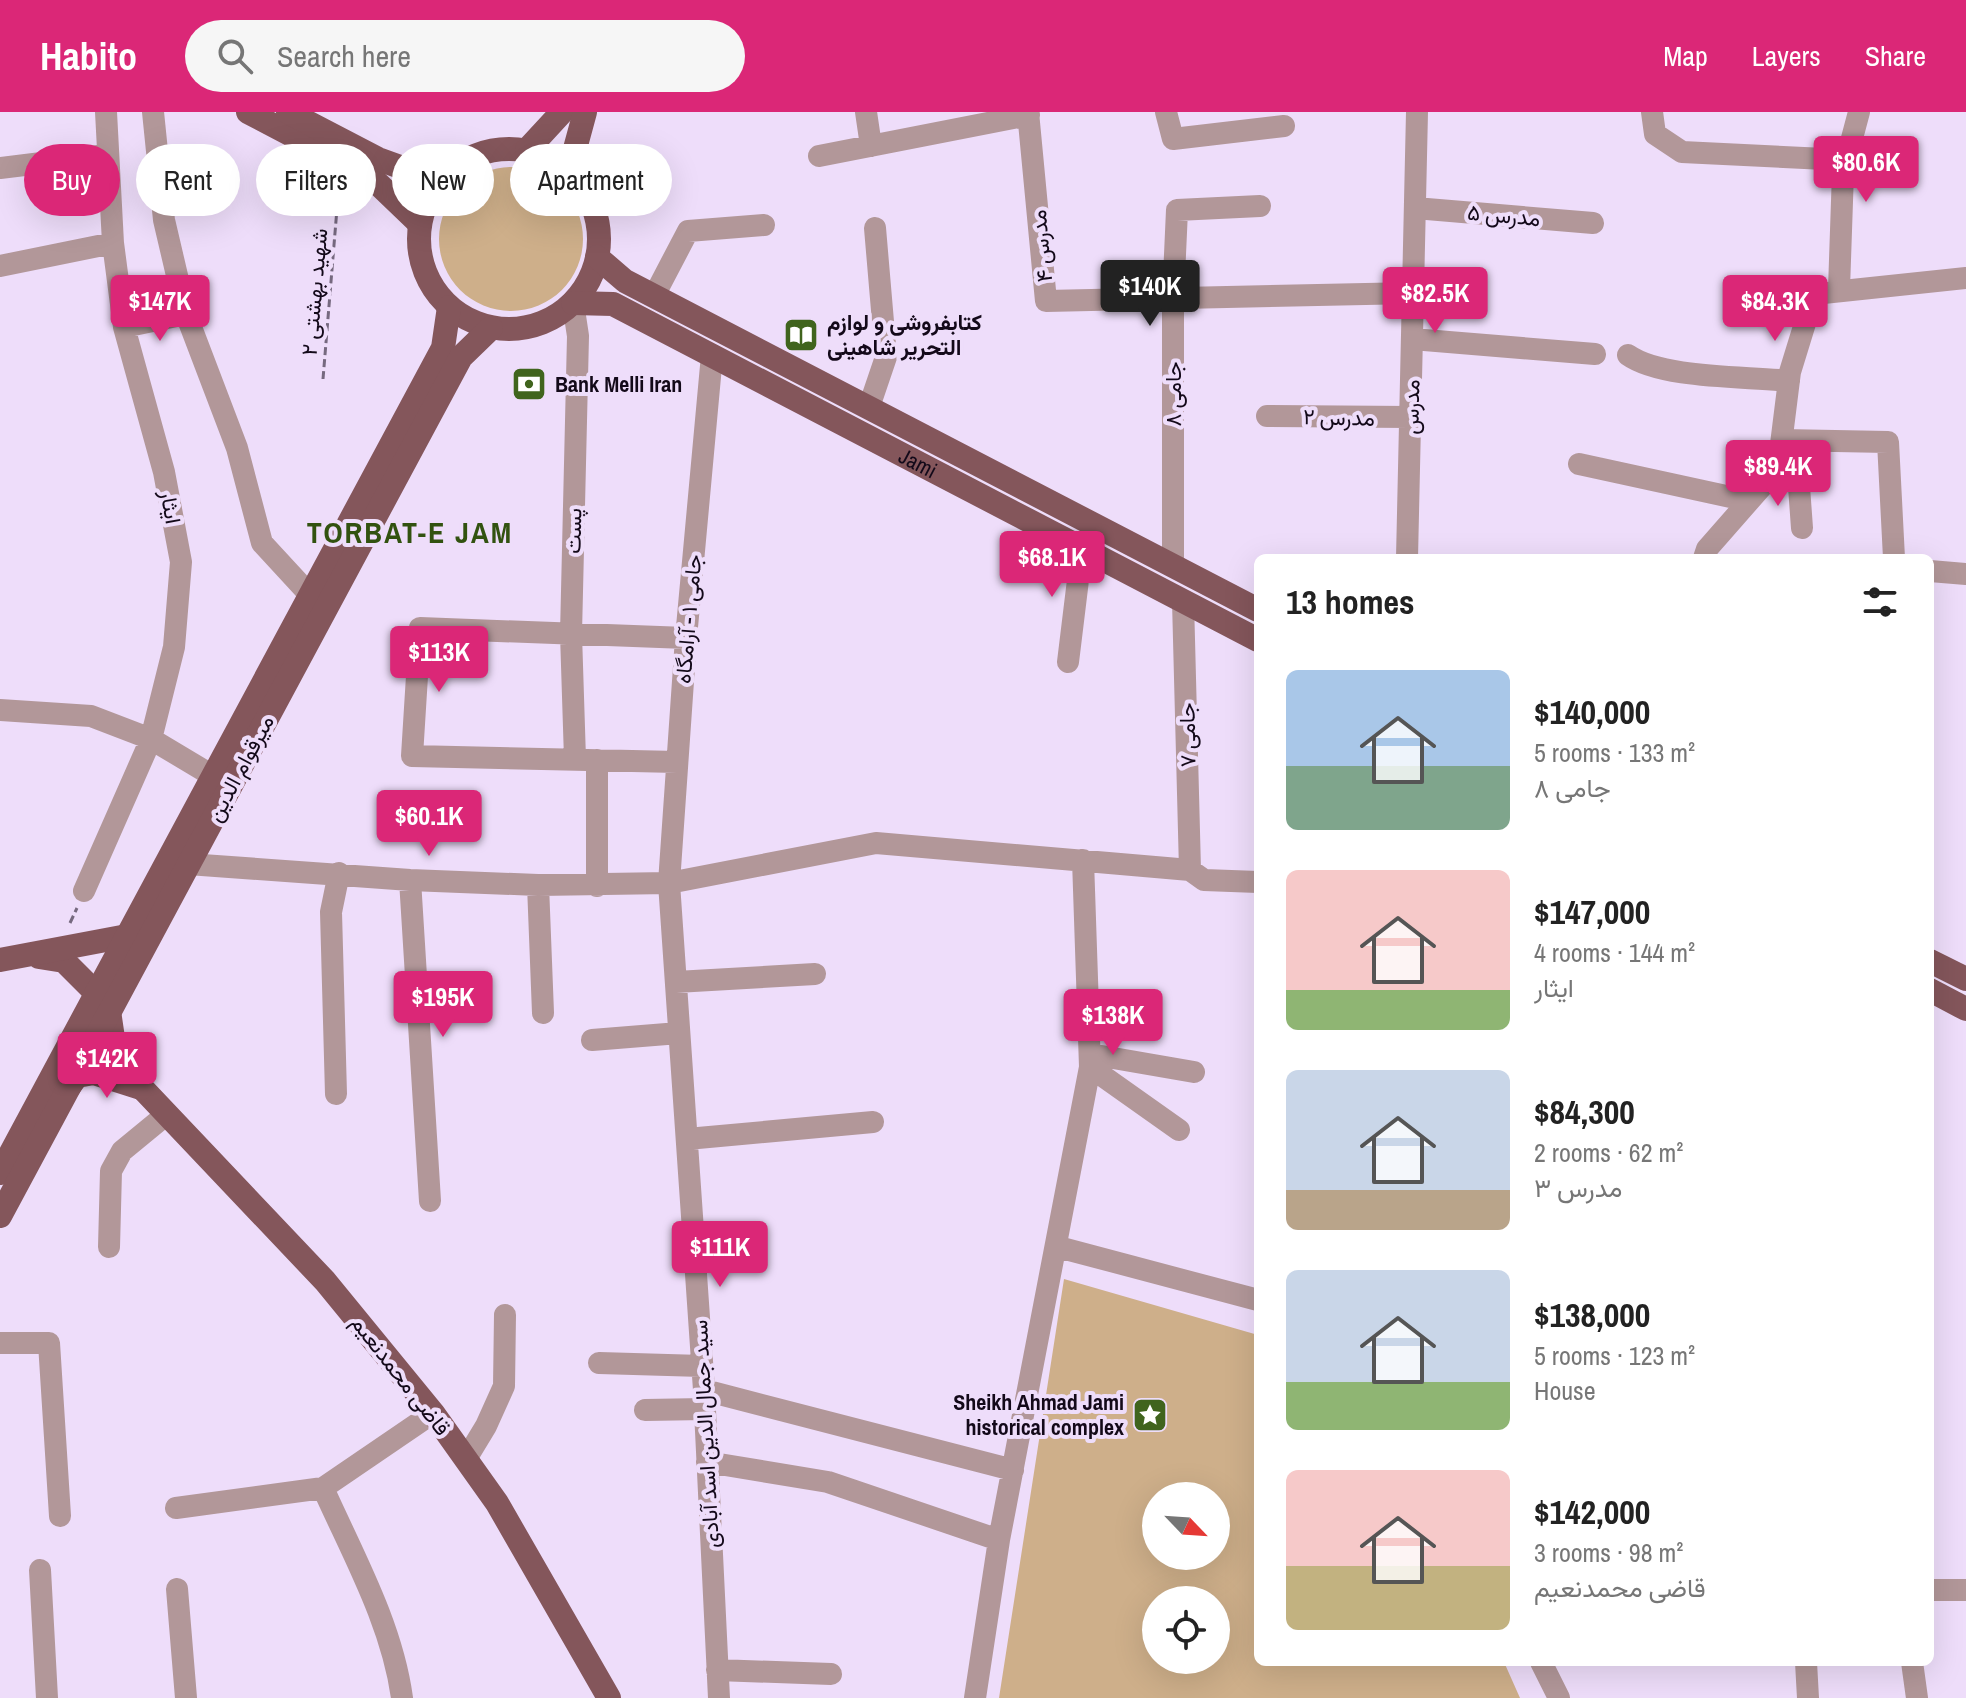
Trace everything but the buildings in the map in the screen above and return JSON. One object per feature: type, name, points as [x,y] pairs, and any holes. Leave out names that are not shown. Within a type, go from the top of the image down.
[{"type":"main road","points":[[248,112],[309,144]]},
{"type":"main road","points":[[288,112],[392,164]]},
{"type":"main road","points":[[533,144],[562,112]]},
{"type":"main road","points":[[576,144],[585,112]]},
{"type":"main road","points":[[376,182],[420,224]]},
{"type":"main road","points":[[422,216],[418,247],[423,269],[433,290],[449,307],[468,320],[491,328],[535,326],[573,303],[588,281],[597,257],[599,233],[595,216]]},
{"type":"main road","name":"Jami","points":[[597,257],[625,281],[1254,608]]},
{"type":"main road","name":"Jami","points":[[573,303],[613,304],[1254,638]]},
{"type":"main road","name":"میرقوام الدین","points":[[270,691],[310,595],[443,348],[449,307]]},
{"type":"main road","name":"میرقوام الدین","points":[[0,1173],[188,864],[246,736],[270,691],[461,357],[491,328]]},
{"type":"main road","name":"میرقوام الدین","points":[[0,1216],[65,1092],[127,936],[213,776],[246,736]]},
{"type":"main road","points":[[0,960],[127,936]]},
{"type":"main road","points":[[29,955],[64,961],[103,1002]]},
{"type":"main road","points":[[1934,963],[1966,979]]},
{"type":"main road","points":[[1934,992],[1966,1009]]},
{"type":"main road","name":"قاضی محمدنعیم","points":[[103,1002],[114,1045],[143,1089],[325,1281],[433,1413],[466,1459],[555,1601],[609,1698]]},
{"type":"main road","name":"قاضی محمدنعیم","points":[[65,1092],[77,1076],[94,1073],[143,1089]]},
{"type":"street","name":"ایثار","points":[[106,112],[106,144]]},
{"type":"street","points":[[153,112],[164,220],[186,314],[237,448],[262,543],[310,595]]},
{"type":"street","points":[[866,112],[871,146]]},
{"type":"street","points":[[1166,112],[1173,139],[1284,126]]},
{"type":"street","name":"مدرس","points":[[1407,554],[1417,112]]},
{"type":"street","points":[[1652,112],[1655,134],[1682,152],[1846,160]]},
{"type":"street","points":[[1839,289],[1846,160],[1859,112]]},
{"type":"street","points":[[819,156],[1028,113]]},
{"type":"street","name":"مدرس ۴","points":[[1028,113],[1046,301],[1413,293]]},
{"type":"street","points":[[0,168],[24,165]]},
{"type":"street","name":"جامی ۸","points":[[1173,566],[1173,299],[1177,210],[1260,206]]},
{"type":"street","name":"مدرس ۵","points":[[1415,208],[1593,223]]},
{"type":"street","name":"ایثار","points":[[84,891],[151,739],[174,647],[181,562],[164,472],[124,327],[111,216]]},
{"type":"street","points":[[654,296],[688,231],[764,225]]},
{"type":"street","points":[[869,407],[886,357],[875,228]]},
{"type":"street","points":[[0,266],[113,243]]},
{"type":"street","points":[[1705,554],[1778,468],[1789,381],[1814,294],[1966,278]]},
{"type":"street","name":"پست","points":[[573,303],[578,336],[571,634],[597,886]]},
{"type":"street","points":[[124,327],[186,314]]},
{"type":"street","points":[[1412,339],[1595,354]]},
{"type":"street","name":"جامی ۱ - آرامگاه","points":[[669,883],[686,638],[712,355]]},
{"type":"street","points":[[1628,355],[1637,362],[1677,370],[1789,381]]},
{"type":"street","name":"مدرس ۲","points":[[1267,416],[1410,417]]},
{"type":"street","points":[[1782,440],[1888,442],[1894,554]]},
{"type":"street","points":[[1579,464],[1749,501]]},
{"type":"street","points":[[1778,468],[1798,473],[1802,528]]},
{"type":"street","points":[[1068,662],[1078,580],[1092,553]]},
{"type":"street","points":[[1934,571],[1966,574]]},
{"type":"street","name":"جامی ۷","points":[[1183,601],[1190,870]]},
{"type":"street","points":[[677,762],[412,756],[420,628],[686,638]]},
{"type":"street","points":[[0,710],[91,716],[151,739],[213,776]]},
{"type":"street","points":[[188,864],[410,880],[597,886],[669,883],[876,843],[1190,870],[1204,880],[1254,882]]},
{"type":"street","points":[[975,1698],[999,1540],[1058,1247],[1090,1061],[1083,860]]},
{"type":"street","points":[[336,1094],[331,912],[339,873]]},
{"type":"street","points":[[410,880],[430,1201]]},
{"type":"street","name":"سید جمال الدین اسد آبادی","points":[[669,883],[702,1366],[719,1698]]},
{"type":"street","points":[[538,885],[543,1013]]},
{"type":"street","points":[[676,982],[815,974]]},
{"type":"street","points":[[592,1040],[679,1033]]},
{"type":"street","points":[[1090,1061],[1194,1072]]},
{"type":"street","points":[[1090,1061],[1179,1130]]},
{"type":"street","points":[[109,1247],[111,1171],[122,1151],[167,1114]]},
{"type":"street","points":[[687,1139],[873,1122]]},
{"type":"street","points":[[1058,1247],[1254,1299]]},
{"type":"street","points":[[466,1459],[486,1426],[504,1386],[505,1315]]},
{"type":"street","points":[[0,1343],[49,1343],[60,1516]]},
{"type":"street","points":[[599,1363],[702,1366]]},
{"type":"street","points":[[645,1410],[704,1399],[1013,1470]]},
{"type":"street","points":[[176,1508],[323,1488],[433,1413]]},
{"type":"street","points":[[707,1462],[828,1482],[999,1540]]},
{"type":"street","points":[[323,1488],[378,1611],[399,1675],[402,1698]]},
{"type":"street","points":[[40,1570],[47,1698]]},
{"type":"street","points":[[177,1589],[186,1698]]},
{"type":"street","points":[[1934,1590],[1966,1590]]},
{"type":"street","points":[[1543,1666],[1559,1698]]},
{"type":"street","points":[[1806,1666],[1808,1698]]},
{"type":"street","points":[[1913,1666],[1917,1698]]},
{"type":"street","points":[[717,1670],[831,1674]]},
{"type":"path","name":"شهید بهشتی ۲","points":[[323,379],[336,216]]},
{"type":"path","points":[[60,949],[84,891]]},
{"type":"shaded area","points":[[510,167],[510,216],[579,216],[582,253],[571,279],[551,299],[525,310],[497,310],[471,299],[451,279],[440,253],[443,216],[494,216],[494,169],[497,168]]},
{"type":"shaded area","name":"Sheikh Ahmad Jami historical complex","points":[[1064,1279],[1254,1334],[1254,1666],[1506,1666],[1520,1698],[999,1698]]},
{"type":"place","name":"کتابفروشی و لوازم التحریر شاهینی","points":[[801,335]]},
{"type":"place","name":"Bank Melli Iran","points":[[529,384]]},
{"type":"place","name":"Sheikh Ahmad Jami historical complex","points":[[1150,1415]]},
{"type":"district","name":"TORBAT-E JAM","points":[[410,533]]}]
